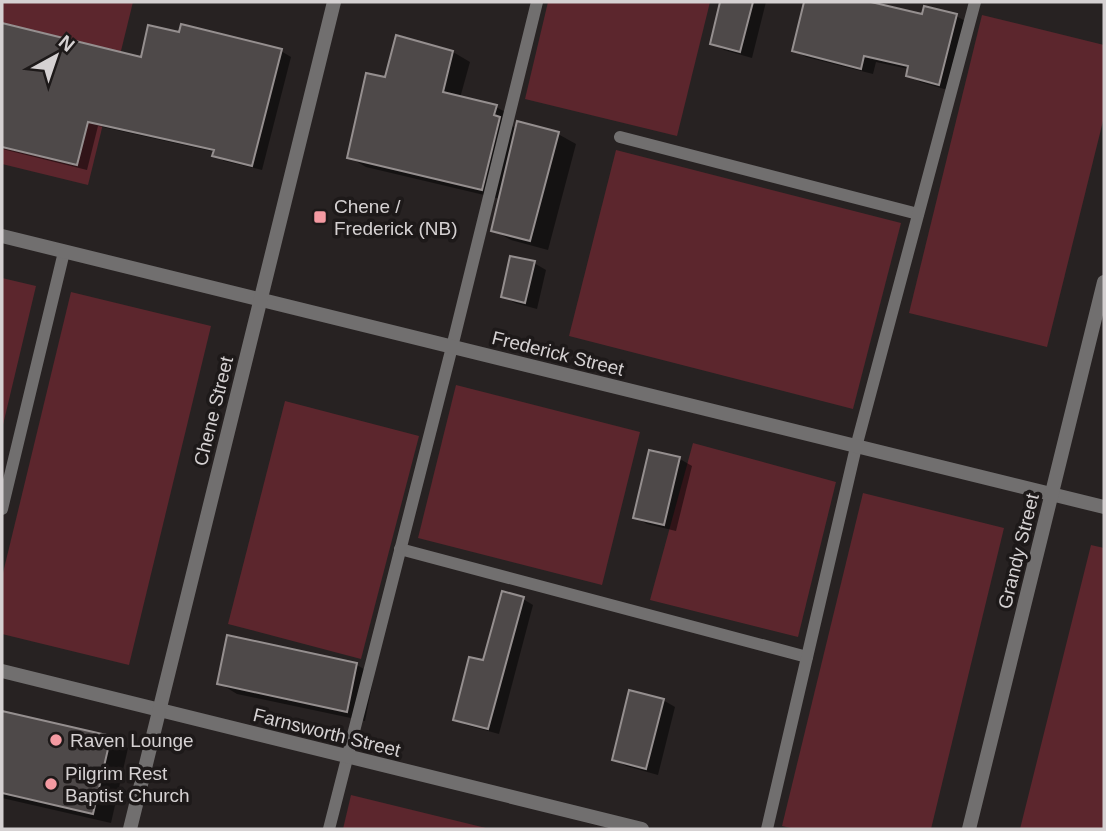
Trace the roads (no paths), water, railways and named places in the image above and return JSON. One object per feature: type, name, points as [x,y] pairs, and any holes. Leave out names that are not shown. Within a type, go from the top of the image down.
[{"type":"street","name":"Chene Street","points":[[130,829],[334,2]]},
{"type":"street","name":"Frederick Street","points":[[2,236],[1104,508]]},
{"type":"street","name":"Grandy Street","points":[[970,829],[1104,282]]},
{"type":"street","name":"Farnsworth Street","points":[[2,671],[642,829]]},
{"type":"lane","points":[[329,829],[537,2]]},
{"type":"lane","points":[[767,829],[856,447],[975,2]]},
{"type":"lane","points":[[620,137],[918,214]]},
{"type":"lane","points":[[2,509],[7,463],[64,252]]},
{"type":"lane","points":[[400,550],[807,657]]},
{"type":"place","name":"Chene / Frederick (NB)","points":[[320,217]]},
{"type":"place","name":"Raven Lounge","points":[[56,740]]},
{"type":"place","name":"Pilgrim Rest Baptist Church","points":[[51,784]]}]
